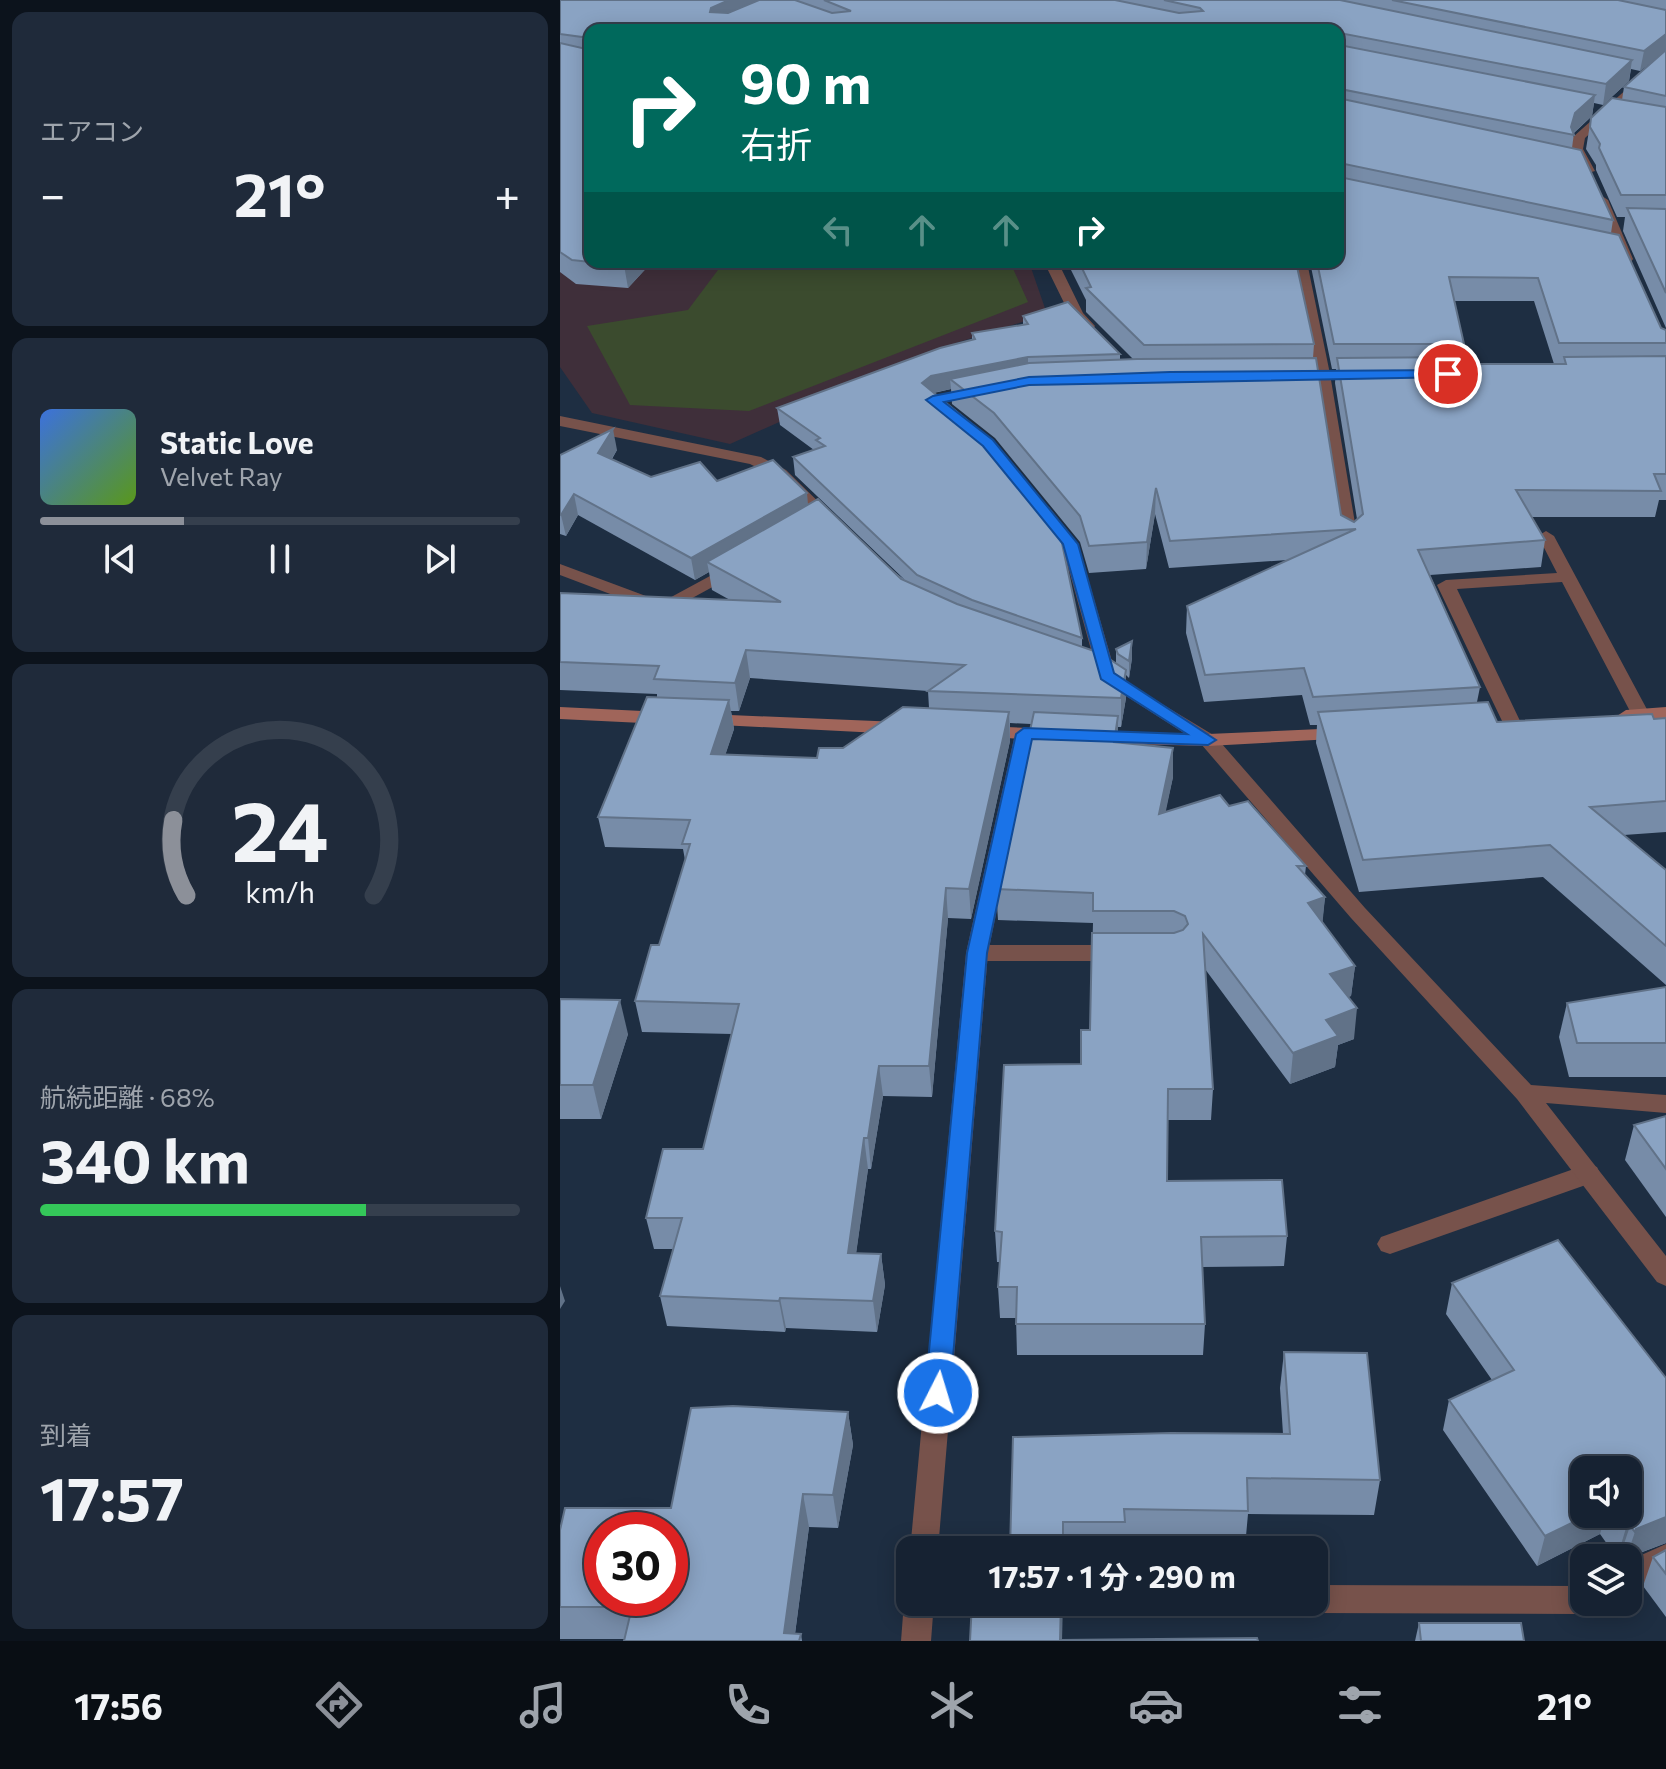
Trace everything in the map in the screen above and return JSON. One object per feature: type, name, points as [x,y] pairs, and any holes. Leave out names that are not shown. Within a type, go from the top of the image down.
[{"type":"street","points":[[1630,267],[1619,224],[1577,149],[1579,137],[1666,57]]},
{"type":"street","points":[[1629,75],[1644,78]]},
{"type":"street","points":[[1590,109],[1620,115]]},
{"type":"street","points":[[1572,164],[1588,167]]},
{"type":"street","points":[[1609,250],[1624,253]]},
{"type":"street","points":[[1054,268],[1077,315],[1098,335]]},
{"type":"street","points":[[1301,268],[1323,374],[1350,541]]},
{"type":"street","points":[[1277,375],[1385,374]]},
{"type":"street","points":[[560,421],[755,460],[780,473],[817,519],[846,536]]},
{"type":"street","points":[[1034,499],[1070,544],[1100,672],[1208,740],[1358,913],[1525,1093],[1666,1275]]},
{"type":"street","points":[[1546,536],[1641,715]]},
{"type":"street","points":[[560,569],[663,609],[743,562]]},
{"type":"street","points":[[1511,723],[1446,585],[1568,577]]},
{"type":"street","points":[[560,713],[916,729]]},
{"type":"street","points":[[1612,717],[1666,713]]},
{"type":"street","points":[[962,731],[1208,740],[1356,733]]},
{"type":"street","points":[[925,1536],[977,953],[1024,734]]},
{"type":"street","points":[[977,953],[1143,953]]},
{"type":"street","points":[[1525,1093],[1666,1104]]},
{"type":"street","points":[[1390,1244],[1588,1174]]},
{"type":"street","points":[[1642,1569],[1666,1558]]},
{"type":"street","points":[[1328,1599],[1570,1600]]},
{"type":"street","points":[[916,1641],[918,1616]]},
{"type":"shaded area","points":[[560,88],[584,227],[584,268],[1031,268],[1047,314],[956,343],[730,444],[592,413],[560,367]]},
{"type":"green space","points":[[720,268],[1013,268],[1028,302],[749,411],[630,405],[587,326],[688,310]]},
{"type":"building","points":[[560,0],[729,0],[711,8],[710,12],[728,13],[759,0],[795,0],[832,13],[851,11],[824,0],[1115,0],[1179,13],[1203,11],[1164,0],[1340,0],[1632,60],[1606,84],[1344,34],[1344,24],[584,24],[584,37],[560,34]]},
{"type":"building","points":[[1392,0],[1618,0],[1666,10],[1666,34],[1644,51]]},
{"type":"building","points":[[560,43],[584,49],[584,261],[572,260],[560,252]]},
{"type":"building","points":[[1344,46],[1595,95],[1575,113],[1571,127],[1574,135],[1344,90]]},
{"type":"building","points":[[1666,50],[1666,96],[1624,87]]},
{"type":"building","points":[[1612,98],[1666,107],[1666,195],[1621,195],[1590,127],[1591,118]]},
{"type":"building","points":[[1344,99],[1581,150],[1613,220],[1344,164]]},
{"type":"building","points":[[1344,178],[1619,235],[1661,328],[1666,330],[1666,343],[1559,343],[1538,278],[1449,277],[1464,344],[1334,344],[1318,268],[1344,268]]},
{"type":"building","points":[[1627,208],[1666,209],[1666,293]]},
{"type":"building","points":[[1082,268],[1297,268],[1314,344],[1144,345],[1086,288],[1091,287]]},
{"type":"building","points":[[1068,302],[1120,354],[1028,357],[931,376],[922,383],[980,431],[1059,529],[1082,638],[972,600],[917,575],[793,457],[825,446],[816,440],[820,438],[777,408],[940,348],[975,339],[972,333],[1028,324],[1023,316]]},
{"type":"building","points":[[1666,356],[1666,474],[1654,474],[1661,491],[1516,490],[1545,540],[1418,550],[1480,687],[1313,697],[1304,668],[1205,675],[1187,606],[1356,529],[1170,541],[1156,488],[1147,542],[1089,546],[1080,516],[994,413],[950,379],[1029,363],[1316,358],[1341,515],[1354,522],[1363,514],[1337,358],[1468,357],[1469,364],[1566,364],[1564,357]]},
{"type":"building","points":[[613,429],[598,453],[651,477],[700,462],[717,481],[773,460],[807,493],[691,558],[574,494],[561,515],[560,455]]},
{"type":"building","points":[[818,499],[901,579],[957,604],[1100,653],[1126,670],[1121,698],[928,691],[965,665],[746,650],[735,683],[654,679],[659,666],[560,662],[560,593],[781,602],[707,562]]},
{"type":"building","points":[[1132,641],[1129,661],[1116,649]]},
{"type":"building","points":[[647,697],[729,700],[711,754],[817,758],[819,748],[843,748],[903,707],[1009,712],[969,889],[946,888],[929,1066],[879,1066],[868,1138],[864,1138],[848,1253],[881,1254],[873,1301],[660,1296],[682,1218],[646,1218],[663,1149],[703,1149],[739,1004],[635,1001],[651,945],[659,945],[690,844],[682,844],[690,820],[598,817]]},
{"type":"building","points":[[1488,702],[1497,722],[1652,714],[1654,719],[1666,718],[1666,801],[1590,807],[1666,870],[1666,946],[1550,845],[1363,860],[1318,712]]},
{"type":"building","points":[[1034,712],[1118,716],[1114,742],[1173,748],[1159,814],[1220,795],[1229,806],[1248,801],[1306,866],[1297,866],[1325,897],[1308,903],[1355,966],[1330,974],[1357,1008],[1326,1020],[1338,1036],[1293,1053],[1203,934],[1213,1089],[1168,1089],[1167,1181],[1282,1180],[1287,1236],[1201,1237],[1205,1324],[1016,1324],[1017,1287],[998,1287],[1002,1232],[995,1231],[1004,1065],[1081,1064],[1081,1030],[1090,1030],[1092,933],[1174,933],[1188,924],[1185,916],[1174,911],[1093,911],[1093,893],[996,889]]},
{"type":"building","points":[[1666,987],[1666,1043],[1577,1043],[1567,1003]]},
{"type":"building","points":[[560,999],[620,1000],[593,1085],[560,1085]]},
{"type":"building","points":[[1666,1116],[1666,1169],[1634,1125]]},
{"type":"building","points":[[1558,1240],[1666,1378],[1666,1517],[1642,1527],[1642,1456],[1570,1456],[1570,1524],[1545,1536],[1449,1400],[1514,1370],[1452,1283]]},
{"type":"building","points":[[1284,1352],[1367,1353],[1380,1480],[1247,1478],[1248,1511],[1124,1509],[1125,1522],[1063,1522],[1063,1536],[1010,1536],[1013,1437],[1290,1434]]},
{"type":"building","points":[[733,1406],[848,1412],[833,1495],[803,1494],[784,1633],[801,1634],[799,1641],[624,1641],[630,1616],[688,1616],[688,1512],[584,1512],[584,1607],[560,1607],[560,1530],[565,1508],[671,1508],[691,1408]]},
{"type":"building","points":[[1666,1550],[1666,1574],[1653,1557]]},
{"type":"building","points":[[971,1616],[1061,1616],[1060,1640],[1257,1638],[1258,1641],[970,1641]]},
{"type":"building","points":[[1419,1623],[1521,1623],[1524,1641],[1421,1641]]},
{"type":"route","points":[[938,1393],[977,953],[1024,734],[1208,740],[1107,675],[1070,544],[988,443],[933,400],[1029,381],[1170,376],[1448,374]]}]
